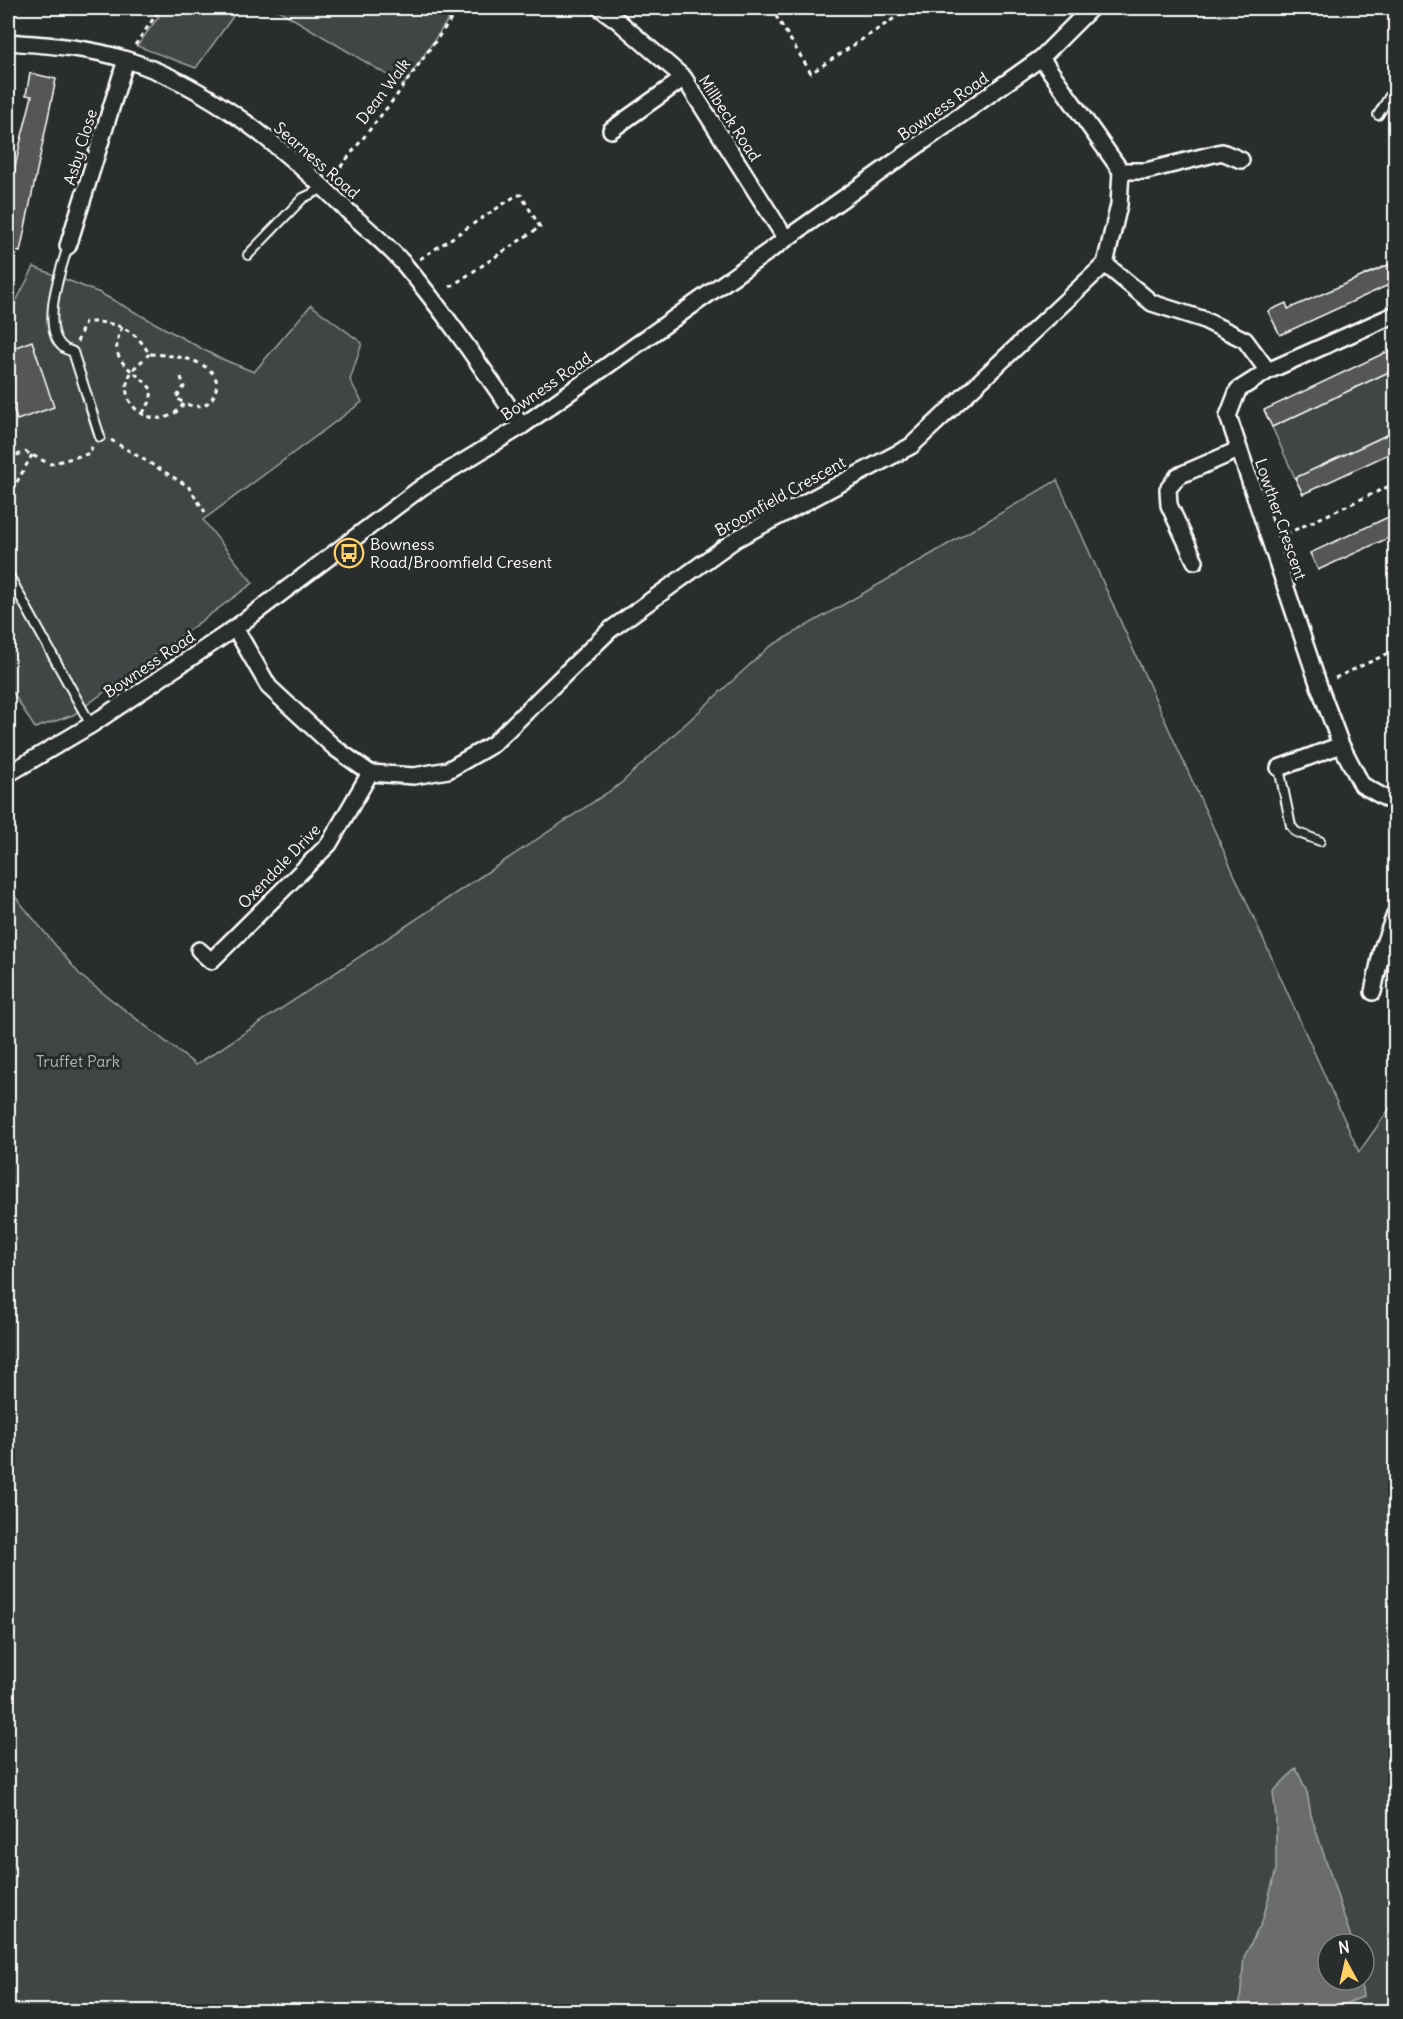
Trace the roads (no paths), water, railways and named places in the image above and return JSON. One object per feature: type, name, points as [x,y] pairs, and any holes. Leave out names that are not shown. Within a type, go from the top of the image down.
[{"type":"street","name":"Millbeck Road","points":[[600,8],[684,78],[786,239]]},
{"type":"street","name":"Bowness Road","points":[[8,774],[91,725],[235,628],[422,487],[522,426],[1041,58],[1091,8]]},
{"type":"street","name":"Searness Road","points":[[8,42],[83,48],[126,60],[187,84],[272,141],[405,267],[452,326],[522,426]]},
{"type":"street","points":[[1041,58],[1121,171],[1119,205],[1105,264],[1152,303],[1202,319],[1245,340],[1268,371]]},
{"type":"street","name":"Asby Close","points":[[68,246],[126,60]]},
{"type":"street","points":[[611,130],[684,78]]},
{"type":"street","points":[[1121,171],[1146,171],[1222,152],[1241,160]]},
{"type":"street","name":"Broomfield Crescent","points":[[370,773],[414,776],[448,770],[494,744],[610,630],[736,538],[911,446],[1105,264]]},
{"type":"street","name":"Lowther Crescent","points":[[1395,314],[1268,371],[1238,390],[1228,416],[1341,745],[1362,785],[1395,804]]},
{"type":"street","points":[[1195,561],[1169,505],[1168,489],[1178,476],[1238,450]]},
{"type":"street","points":[[235,628],[269,687],[334,748],[370,773]]},
{"type":"street","points":[[1280,768],[1341,745]]},
{"type":"street","name":"Oxendale Drive","points":[[199,950],[211,961],[329,844],[370,773]]},
{"type":"street","points":[[1373,992],[1382,949],[1395,912]]},
{"type":"lane","points":[[1378,116],[1395,86]]},
{"type":"lane","points":[[248,255],[303,198],[324,188]]},
{"type":"lane","points":[[68,246],[54,296],[54,334],[63,348],[73,352],[100,437]]},
{"type":"lane","points":[[8,574],[91,725]]},
{"type":"lane","points":[[1280,768],[1291,826],[1296,832],[1320,841]]},
{"type":"place","name":"Bowness Road/Broomfield Cresent","points":[[349,553]]},
{"type":"park label","name":"Truffet Park","points":[[78,1061]]}]
